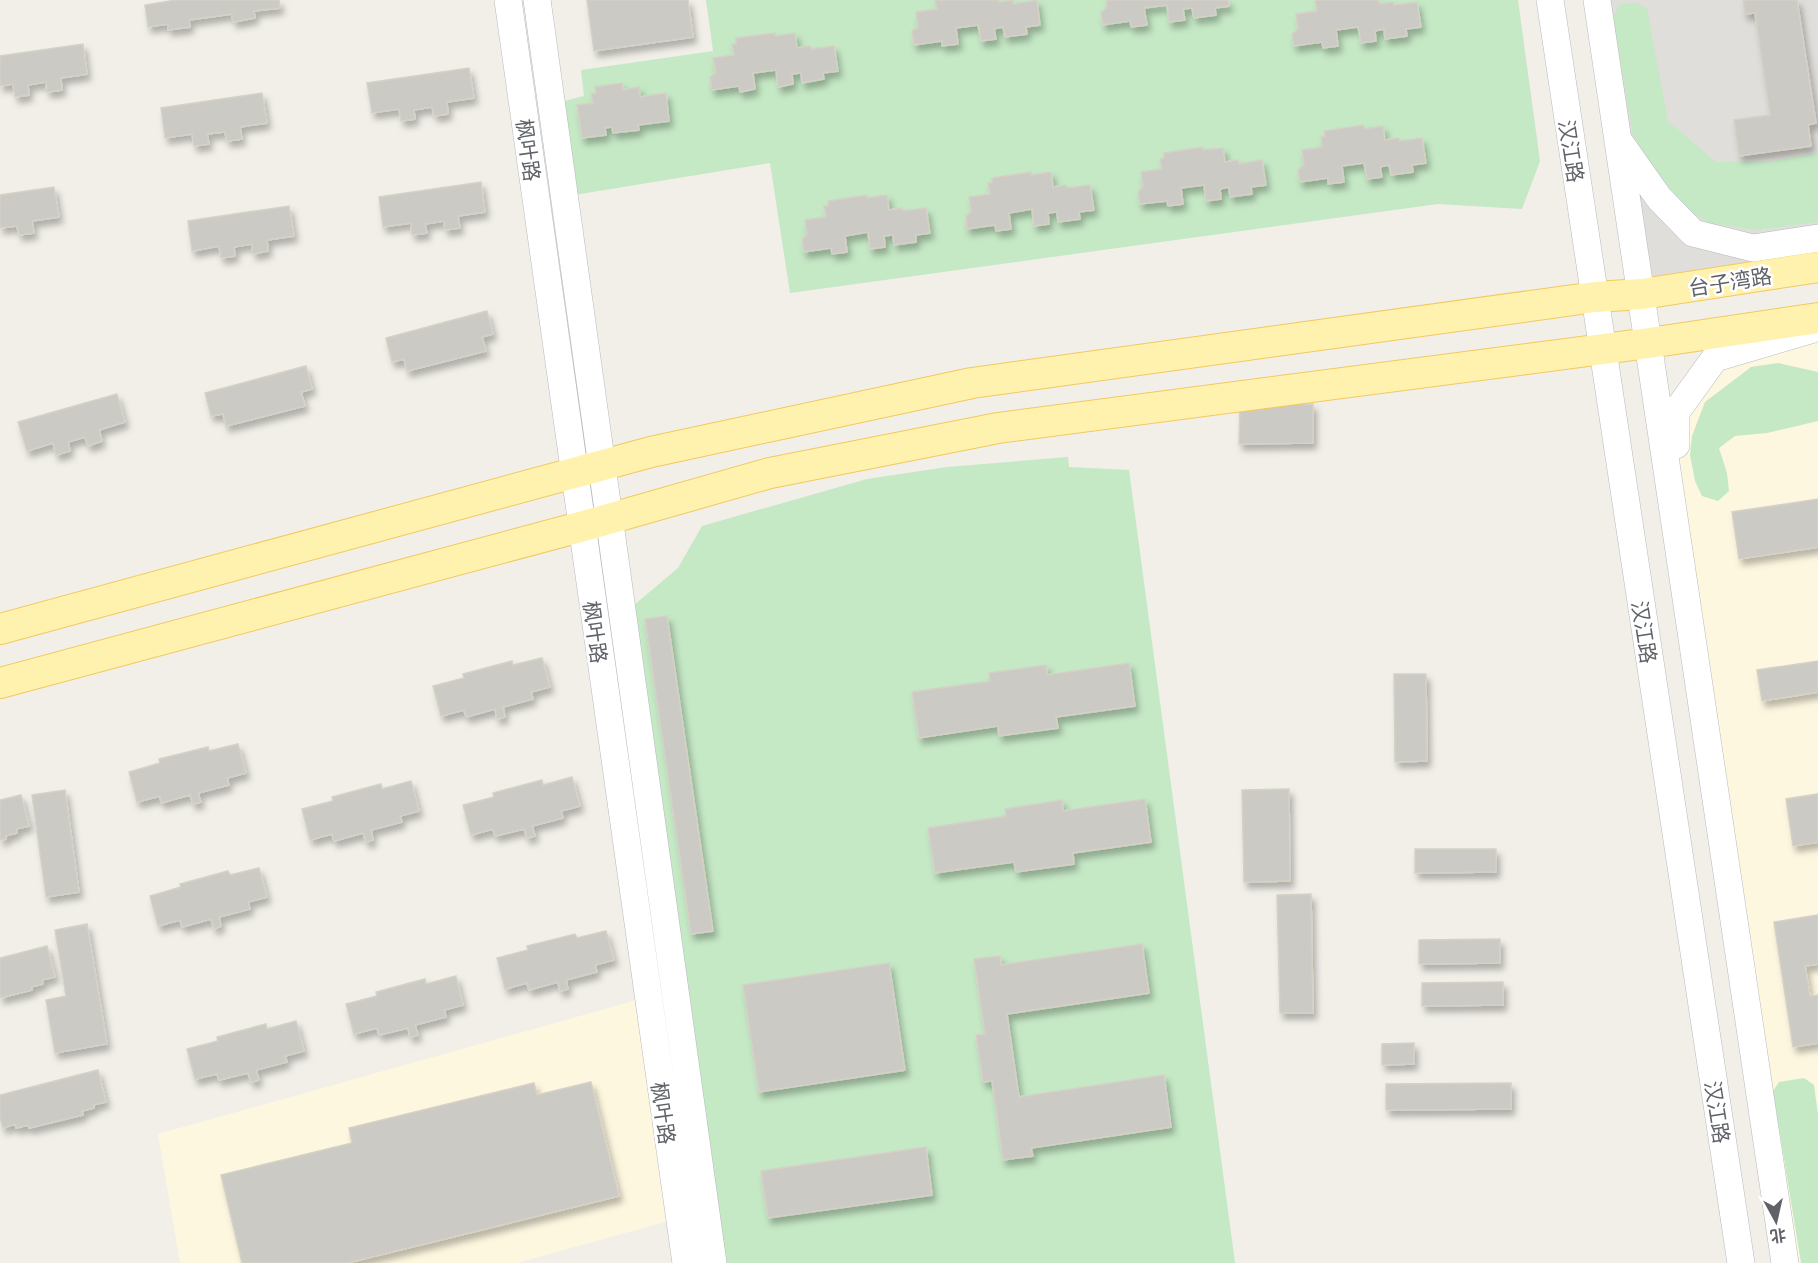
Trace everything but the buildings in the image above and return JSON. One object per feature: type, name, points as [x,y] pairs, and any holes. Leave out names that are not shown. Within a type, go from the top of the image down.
[{"type":"main road","name":"台子湾路","points":[[0,629],[651,452],[972,383],[1594,297],[1642,294],[1818,267]]},
{"type":"main road","points":[[0,683],[581,527],[770,473],[998,428],[1649,343],[1818,318]]},
{"type":"street","name":"枫叶路","points":[[508,0],[686,1263]]},
{"type":"street","name":"枫叶路","points":[[537,0],[713,1263]]},
{"type":"street","name":"汉江路","points":[[1550,0],[1741,1263]]},
{"type":"street","name":"汉江路","points":[[1597,0],[1785,1263]]},
{"type":"street","points":[[1618,140],[1659,198],[1693,233],[1753,248],[1818,238]]},
{"type":"street","points":[[1677,533],[1676,412],[1715,358],[1818,328]]},
{"type":"street","points":[[1715,358],[1818,342]]},
{"type":"shaded area","points":[[1597,0],[1818,0],[1818,268],[1642,294]]},
{"type":"shaded area","points":[[1818,343],[1818,1263],[1785,1263],[1677,533],[1676,412],[1715,358]]},
{"type":"shaded area","points":[[648,997],[679,1218],[517,1263],[180,1263],[158,1134]]},
{"type":"green space","points":[[706,0],[1518,0],[1540,161],[1522,209],[1438,204],[790,293],[770,163],[574,195],[564,101],[584,96],[581,70],[713,51]]},
{"type":"green space","points":[[1636,3],[1647,8],[1668,121],[1716,162],[1771,161],[1818,153],[1818,222],[1757,230],[1709,223],[1660,191],[1633,135],[1613,17],[1620,4]]},
{"type":"green space","points":[[1778,363],[1818,372],[1818,421],[1767,433],[1735,436],[1719,448],[1727,473],[1729,491],[1718,501],[1702,496],[1695,481],[1690,455],[1692,436],[1705,402],[1751,367]]},
{"type":"green space","points":[[1068,457],[1069,467],[1129,470],[1235,1263],[713,1263],[634,605],[678,568],[702,526],[867,479],[947,467]]},
{"type":"green space","points":[[1804,1078],[1814,1085],[1818,1115],[1818,1263],[1801,1263],[1773,1091],[1779,1082]]}]
